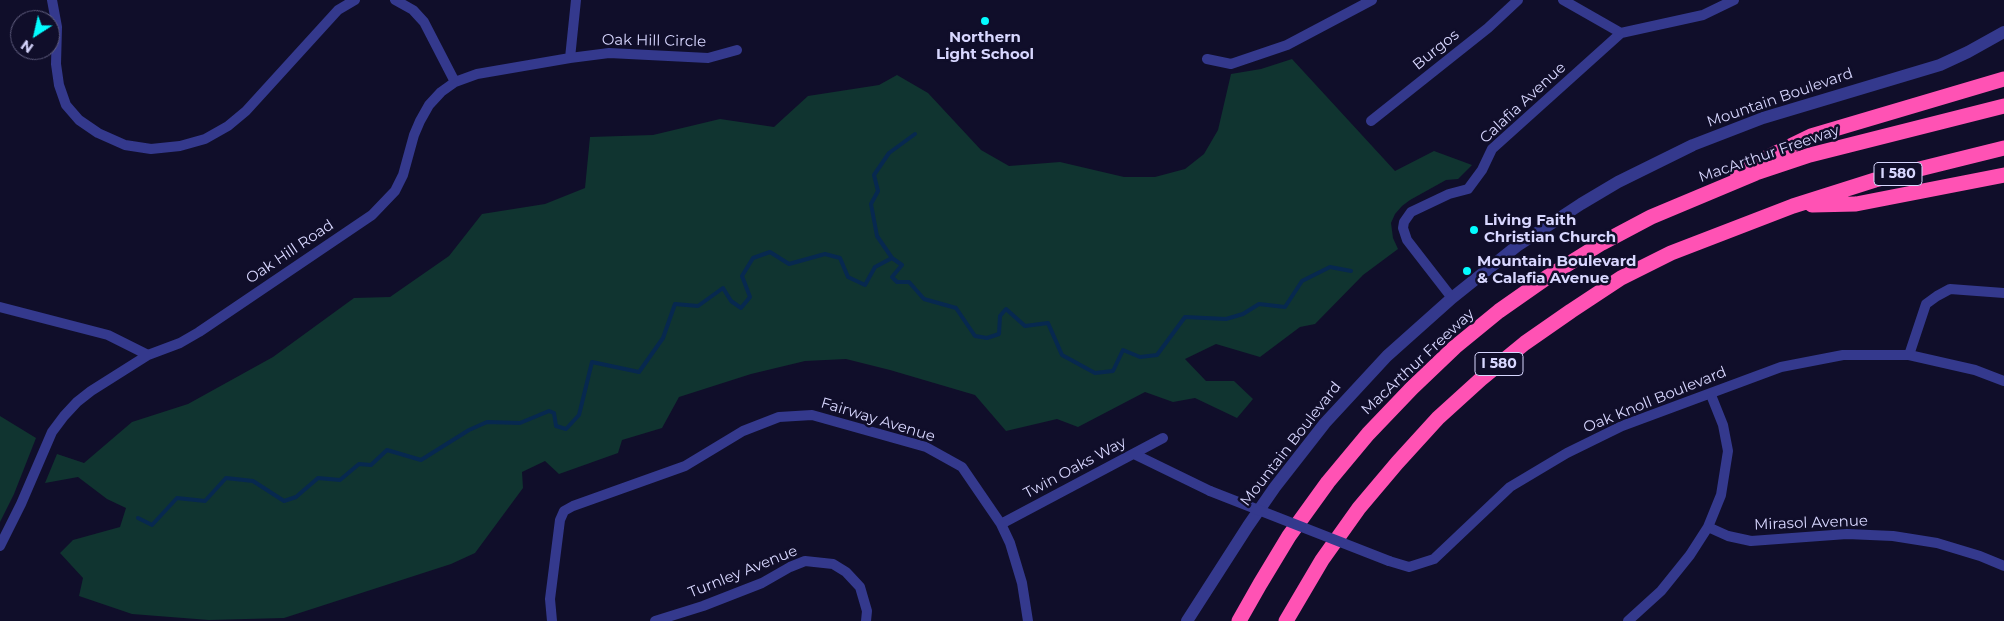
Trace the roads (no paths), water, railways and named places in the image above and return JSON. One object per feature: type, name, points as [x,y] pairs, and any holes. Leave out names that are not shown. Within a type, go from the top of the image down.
[{"type":"highway","points":[[1651,216],[1781,149],[1811,136],[2004,79]]},
{"type":"highway","name":"MacArthur Freeway","points":[[1239,621],[1289,536],[1328,482],[1368,434],[1412,388],[1463,341],[1499,311],[1542,281],[1602,243],[1651,216],[1722,186],[1810,155],[2004,106]]},
{"type":"highway","name":"I 580","points":[[1286,621],[1322,560],[1359,508],[1438,418],[1481,379],[1556,322],[1621,278],[1671,253],[1793,206],[1875,180],[2004,148]]},
{"type":"highway","points":[[1793,206],[1856,204],[2004,175]]},
{"type":"street","points":[[52,0],[57,27],[56,64],[58,86],[66,105],[79,120],[98,133],[126,145],[151,149],[180,146],[205,139],[228,126],[246,111],[338,10],[355,0]]},
{"type":"street","points":[[395,0],[414,10],[424,22],[455,82]]},
{"type":"street","points":[[570,58],[576,0]]},
{"type":"street","points":[[1207,59],[1231,64],[1287,45],[1372,0]]},
{"type":"street","name":"Burgos","points":[[1371,121],[1488,28],[1518,0]]},
{"type":"street","points":[[1564,0],[1621,33]]},
{"type":"street","name":"Calafia Avenue","points":[[1452,298],[1407,240],[1403,228],[1411,212],[1433,200],[1468,189],[1482,170],[1492,150],[1621,33],[1702,15],[1730,1]]},
{"type":"street","name":"Mountain Boulevard","points":[[1187,621],[1259,510],[1325,423],[1387,356],[1489,267],[1581,204],[1655,163],[1763,118],[1940,64],[1968,52],[2004,32]]},
{"type":"street","name":"Oak Hill Circle","points":[[570,58],[608,53],[708,58],[737,50]]},
{"type":"street","name":"Oak Hill Road","points":[[0,546],[21,504],[44,449],[64,416],[91,391],[148,356],[180,343],[199,332],[328,246],[384,204],[395,191],[403,175],[420,121],[429,105],[441,92],[455,82],[477,74],[570,58]]},
{"type":"street","points":[[1909,354],[1926,304],[1936,296],[1950,289],[2004,293]]},
{"type":"street","points":[[0,307],[108,336],[148,356]]},
{"type":"street","name":"Oak Knoll Boulevard","points":[[1134,454],[1210,491],[1388,561],[1410,567],[1434,559],[1510,487],[1567,453],[1622,426],[1710,395],[1781,367],[1843,355],[1909,354],[1975,370],[2004,381]]},
{"type":"street","points":[[1628,621],[1661,591],[1690,556],[1708,527],[1721,495],[1728,451],[1723,425],[1710,395]]},
{"type":"street","name":"Fairway Avenue","points":[[552,621],[550,598],[560,520],[564,512],[574,506],[685,466],[743,431],[779,417],[812,415],[926,447],[962,466],[1001,524],[1010,543],[1022,583],[1028,621]]},
{"type":"street","name":"Twin Oaks Way","points":[[1001,524],[1163,438]]},
{"type":"street","name":"Mirasol Avenue","points":[[1708,527],[1728,536],[1751,541],[1847,534],[1893,536],[1937,543],[1980,556],[2004,566]]},
{"type":"street","name":"Turnley Avenue","points":[[655,621],[703,606],[762,583],[790,567],[806,561],[833,564],[846,572],[860,587],[866,611],[866,621]]},
{"type":"waterway","points":[[892,258],[877,236],[871,204],[878,191],[874,175],[889,153],[915,134]]},
{"type":"waterway","points":[[138,518],[152,525],[177,498],[205,501],[226,478],[253,481],[284,501],[296,497],[318,478],[340,480],[359,464],[371,465],[387,450],[421,460],[469,430],[487,422],[520,423],[549,411],[554,413],[556,426],[566,429],[579,415],[592,362],[639,372],[663,338],[675,304],[698,306],[723,288],[731,301],[741,308],[750,297],[742,276],[753,258],[770,252],[789,264],[825,254],[840,258],[848,277],[865,285],[875,267],[892,258],[902,265],[892,277],[897,282],[909,282],[924,299],[956,308],[975,336],[987,338],[999,334],[1000,316],[1006,309],[1025,326],[1048,323],[1062,355],[1095,373],[1113,371],[1123,350],[1140,357],[1157,355],[1185,317],[1226,319],[1243,314],[1259,304],[1285,307],[1302,281],[1330,267],[1351,271]]},
{"type":"place","name":"Northern Light School","points":[[985,21]]},
{"type":"place","name":"Living Faith Christian Church","points":[[1474,230]]},
{"type":"place","name":"Mountain Boulevard & Calafia Avenue","points":[[1467,271]]}]
